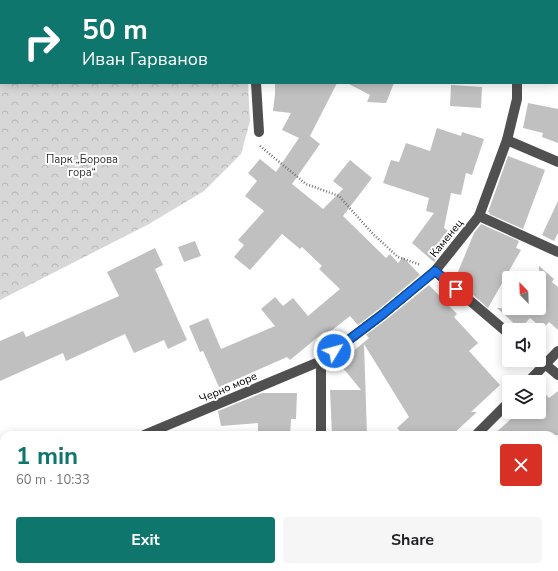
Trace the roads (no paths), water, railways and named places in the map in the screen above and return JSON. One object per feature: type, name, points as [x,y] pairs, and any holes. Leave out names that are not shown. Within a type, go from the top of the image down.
[{"type":"street","points":[[256,84],[259,132]]},
{"type":"street","name":"Каменец","points":[[321,361],[383,314],[435,271],[479,216],[507,140],[517,99],[518,84]]},
{"type":"street","points":[[507,140],[558,162]]},
{"type":"street","points":[[479,216],[558,252]]},
{"type":"street","points":[[435,271],[502,328]]},
{"type":"street","points":[[546,359],[558,351]]},
{"type":"street","points":[[321,361],[321,431]]},
{"type":"street","name":"Черно море","points":[[154,431],[321,361]]},
{"type":"street","points":[[546,365],[558,375]]},
{"type":"street","points":[[480,431],[502,409]]},
{"type":"park label","name":"Парк „Борова гора“","points":[[82,165]]}]
